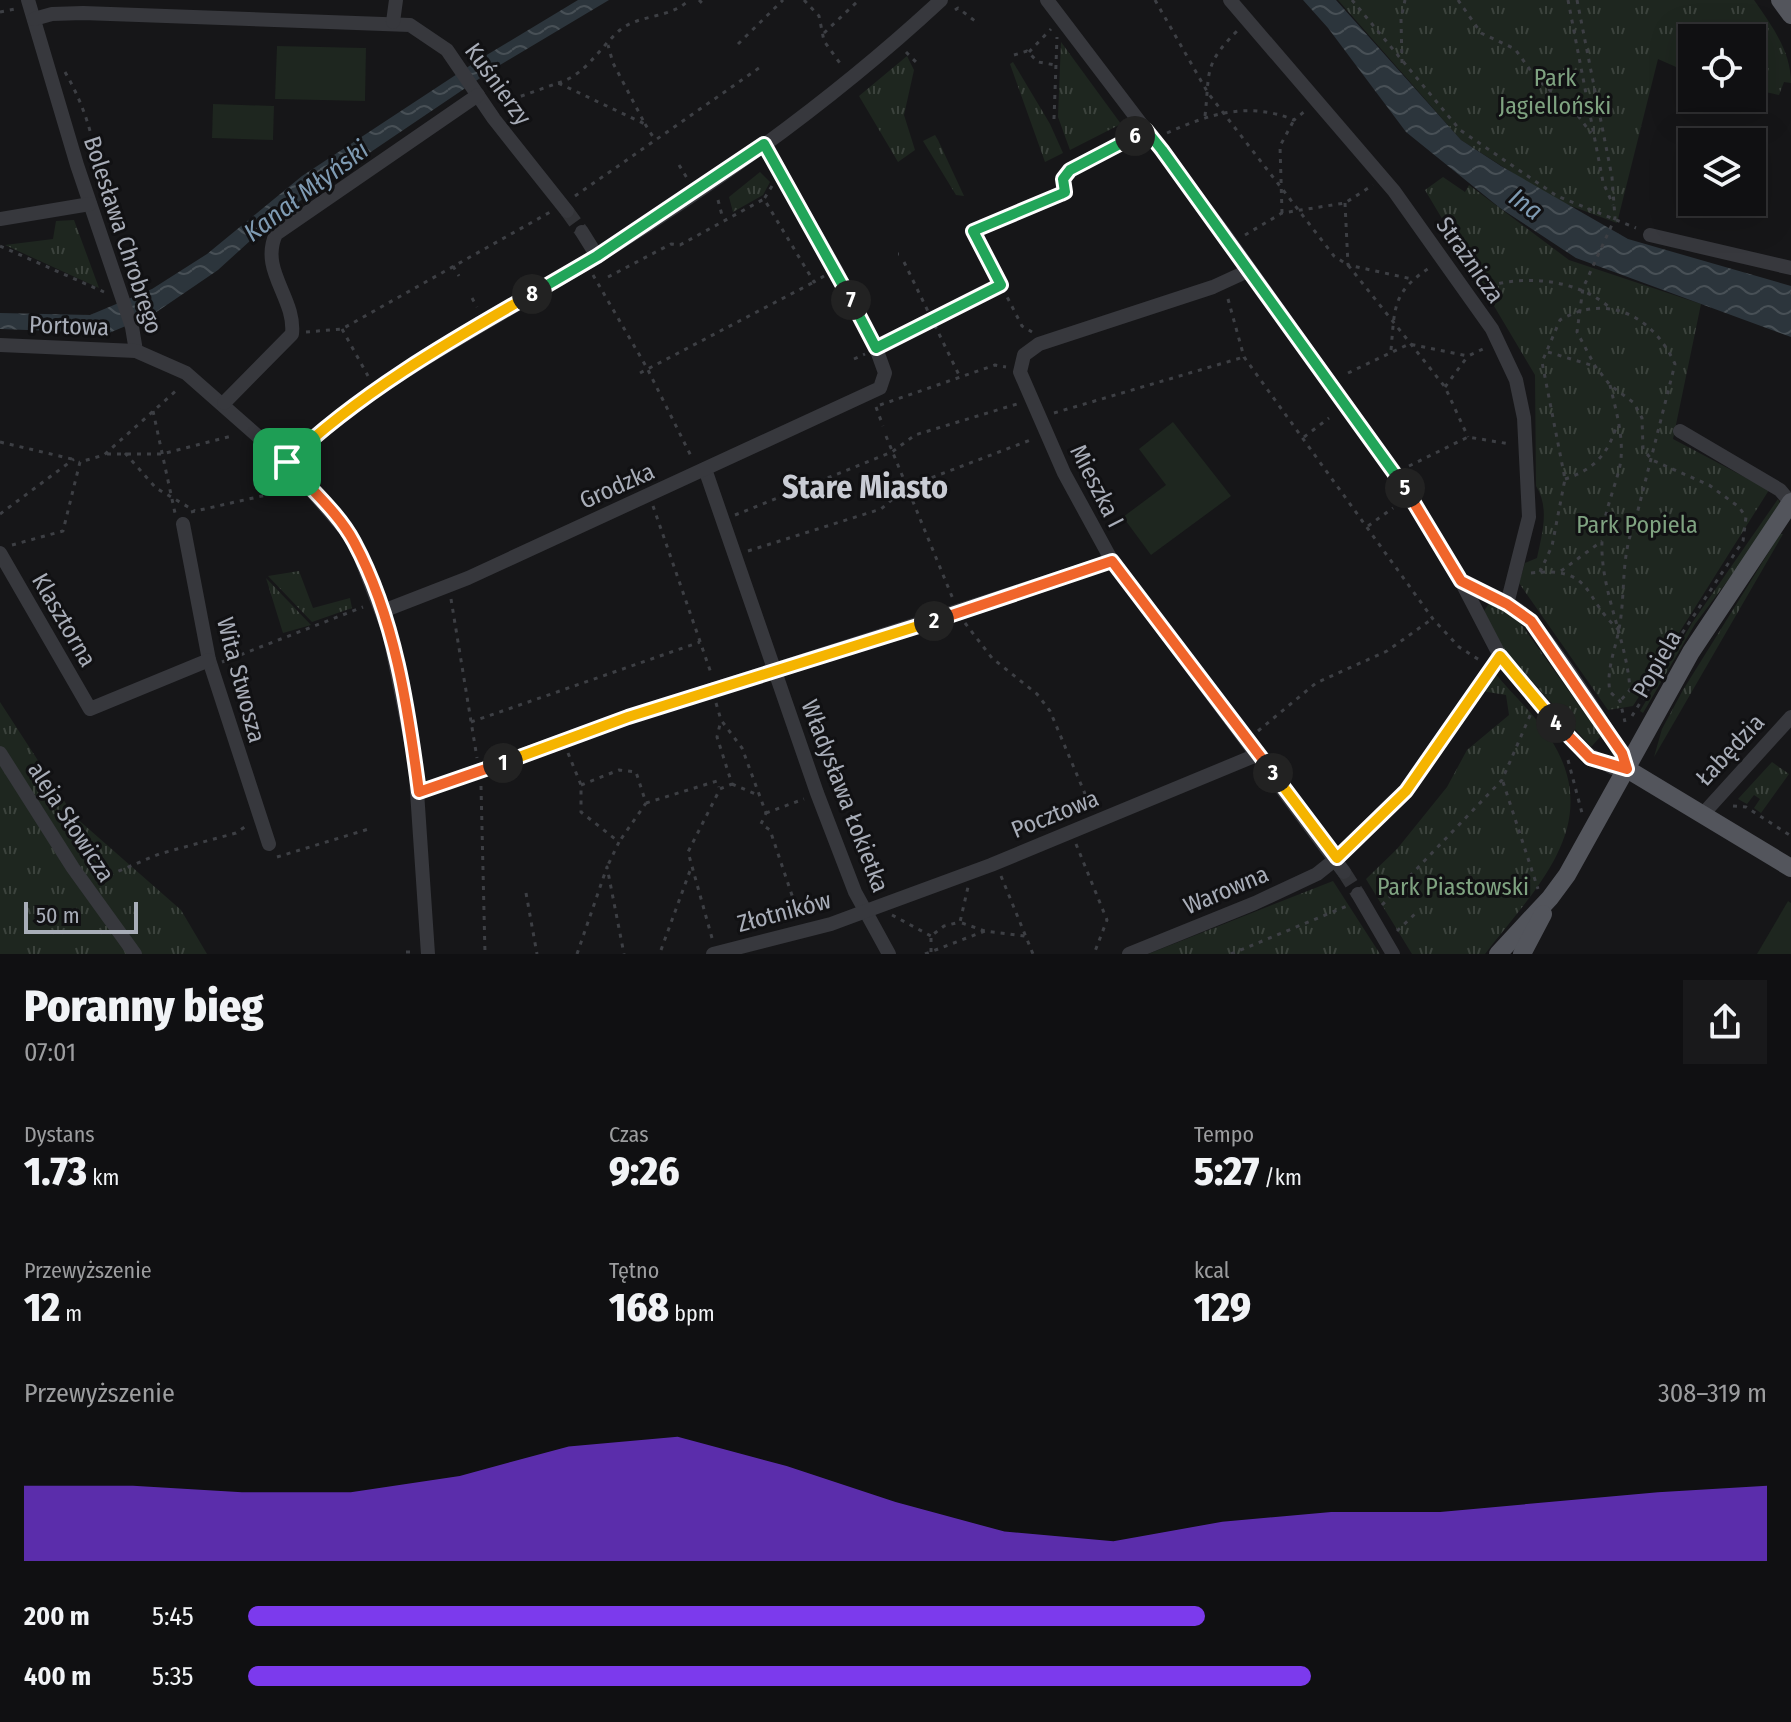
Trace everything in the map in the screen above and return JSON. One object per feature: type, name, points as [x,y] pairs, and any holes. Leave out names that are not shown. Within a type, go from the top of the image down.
[{"type":"main road","points":[[1780,0],[1791,15]]},
{"type":"main road","name":"Popiela","points":[[1498,954],[1598,823],[1691,652],[1791,502]]},
{"type":"main road","points":[[1627,769],[1791,868]]},
{"type":"main road","name":"Popiela","points":[[1522,954],[1544,893]]},
{"type":"street","name":"Bolesława Chrobrego","points":[[28,0],[90,204],[132,327],[136,351],[186,373],[224,403],[287,462],[354,540],[383,611],[399,679],[419,792],[428,954]]},
{"type":"street","points":[[393,22],[396,0]]},
{"type":"street","points":[[287,462],[322,428],[426,357],[597,256],[764,144],[869,66],[941,0]]},
{"type":"street","points":[[1047,0],[1250,270],[1409,494],[1461,581],[1500,656],[1583,751],[1613,768],[1627,769],[1622,753],[1531,621],[1507,604],[1461,581]]},
{"type":"street","name":"Strażnicza","points":[[1230,0],[1394,191],[1492,329],[1516,380],[1524,418],[1529,517],[1507,604]]},
{"type":"street","name":"Kuśnierzy","points":[[34,19],[52,14],[83,13],[393,22],[423,31],[447,50],[565,208]]},
{"type":"street","points":[[224,403],[292,334],[291,313],[269,256],[276,234],[476,91]]},
{"type":"street","points":[[973,231],[1065,192],[1063,179],[1070,170],[1146,130]]},
{"type":"street","points":[[764,144],[836,270],[884,367],[884,379],[872,403]]},
{"type":"street","points":[[0,219],[90,204]]},
{"type":"street","points":[[582,232],[597,256]]},
{"type":"street","points":[[1650,235],[1791,268]]},
{"type":"street","points":[[1037,338],[1213,287],[1250,270]]},
{"type":"street","name":"Mieszka I","points":[[1037,338],[1021,363],[1024,385],[1064,473],[1112,561],[1341,865]]},
{"type":"street","name":"Portowa","points":[[0,345],[136,351]]},
{"type":"street","name":"Grodzka","points":[[383,611],[468,578],[700,467],[872,403]]},
{"type":"street","points":[[1680,431],[1780,490],[1791,502]]},
{"type":"street","name":"Władysława Łokietka","points":[[700,467],[844,863],[883,952]]},
{"type":"street","name":"Wita Stwosza","points":[[183,524],[210,663],[269,844]]},
{"type":"street","name":"Klasztorna","points":[[0,551],[90,709],[210,663]]},
{"type":"street","points":[[419,792],[628,717],[1112,561]]},
{"type":"street","name":"Warowna","points":[[1129,954],[1341,865],[1406,791],[1500,656]]},
{"type":"street","name":"Łabędzia","points":[[1703,814],[1791,717]]},
{"type":"street","name":"aleja Słowicza","points":[[0,753],[85,884],[135,954]]},
{"type":"street","name":"Pocztowa","points":[[866,911],[991,865],[1259,754]]},
{"type":"street","points":[[1359,897],[1393,954]]},
{"type":"street","name":"Złotników","points":[[713,954],[831,924],[866,911]]},
{"type":"path","points":[[497,105],[571,79],[622,28],[678,11],[689,0]]},
{"type":"path","points":[[699,0],[703,4]]},
{"type":"path","points":[[738,44],[783,0]]},
{"type":"path","points":[[804,0],[819,16],[824,41],[844,69]]},
{"type":"path","points":[[823,34],[859,0]]},
{"type":"path","points":[[1155,0],[1208,93],[1299,213],[1334,256],[1348,265],[1445,387],[1468,437]]},
{"type":"path","points":[[1352,0],[1460,130],[1557,196],[1650,235]]},
{"type":"path","points":[[1402,63],[1401,19],[1405,0]]},
{"type":"path","points":[[1458,0],[1481,33],[1515,49],[1536,78],[1576,113],[1593,135]]},
{"type":"path","points":[[1568,0],[1603,182],[1614,209]]},
{"type":"path","points":[[1577,0],[1612,177],[1614,209],[1614,220],[1583,288],[1577,332],[1595,366],[1610,385],[1634,403],[1642,418],[1643,449],[1652,460],[1709,485],[1739,507],[1746,517],[1743,541],[1679,637]]},
{"type":"path","points":[[955,10],[958,8],[979,24]]},
{"type":"path","points":[[0,12],[15,9]]},
{"type":"path","points":[[1205,116],[1207,73],[1216,52],[1248,20]]},
{"type":"path","points":[[1014,55],[1029,52],[1052,28]]},
{"type":"path","points":[[1054,119],[1057,38]]},
{"type":"path","points":[[608,45],[613,63],[655,140]]},
{"type":"path","points":[[906,52],[920,66]]},
{"type":"path","points":[[1029,52],[1038,62],[1055,65]]},
{"type":"path","points":[[304,332],[342,329],[453,266],[565,208],[660,136],[759,68]]},
{"type":"path","points":[[558,83],[645,124]]},
{"type":"path","points":[[1282,213],[1280,146],[1294,120],[1314,104]]},
{"type":"path","points":[[1167,133],[1205,116],[1224,113],[1268,109],[1294,120]]},
{"type":"path","points":[[660,136],[665,144]]},
{"type":"path","points":[[679,165],[687,178]]},
{"type":"path","points":[[1244,236],[1282,213],[1299,213],[1345,203],[1379,181]]},
{"type":"path","points":[[608,277],[764,199],[774,182]]},
{"type":"path","points":[[764,199],[814,282]]},
{"type":"path","points":[[718,200],[723,221]]},
{"type":"path","points":[[1345,203],[1348,265]]},
{"type":"path","points":[[973,231],[1022,326],[1037,338]]},
{"type":"path","points":[[0,246],[104,292]]},
{"type":"path","points":[[904,262],[960,377]]},
{"type":"path","points":[[1391,350],[1394,305],[1412,279],[1438,262]]},
{"type":"path","points":[[1348,265],[1412,279]]},
{"type":"path","points":[[453,266],[459,276]]},
{"type":"path","points":[[592,274],[700,467]]},
{"type":"path","points":[[640,373],[827,274]]},
{"type":"path","points":[[1470,295],[1498,282],[1532,281],[1583,288],[1609,307],[1631,315],[1660,335],[1675,364],[1652,460],[1626,543],[1619,630],[1608,679],[1610,692],[1620,701],[1625,722]]},
{"type":"path","points":[[854,359],[1001,285]]},
{"type":"path","points":[[472,298],[477,307]]},
{"type":"path","points":[[1228,299],[1244,357],[1433,619],[1459,647],[1485,663]]},
{"type":"path","points":[[1540,572],[1552,546],[1565,479],[1560,441],[1542,362],[1560,320],[1578,310],[1609,307]]},
{"type":"path","points":[[342,329],[368,376]]},
{"type":"path","points":[[1348,373],[1409,344],[1468,356]]},
{"type":"path","points":[[1445,387],[1468,356],[1494,344]]},
{"type":"path","points":[[1548,352],[1595,366]]},
{"type":"path","points":[[1050,414],[1244,357]]},
{"type":"path","points":[[883,426],[872,403],[995,365],[1006,367],[1010,378]]},
{"type":"path","points":[[1610,385],[1618,420],[1620,467],[1611,493],[1602,541],[1603,565],[1626,650],[1630,690],[1620,701]]},
{"type":"path","points":[[104,455],[178,389]]},
{"type":"path","points":[[732,516],[892,452],[915,435],[1020,404]]},
{"type":"path","points":[[153,411],[176,516],[294,489]]},
{"type":"path","points":[[1304,437],[1329,418]]},
{"type":"path","points":[[1565,479],[1590,468],[1604,455],[1618,420]]},
{"type":"path","points":[[0,442],[80,462],[124,451],[162,454],[232,436]]},
{"type":"path","points":[[886,436],[955,606]]},
{"type":"path","points":[[1404,469],[1468,437],[1511,444]]},
{"type":"path","points":[[744,552],[881,509],[907,487],[1033,438]]},
{"type":"path","points":[[124,451],[156,488],[195,511]]},
{"type":"path","points":[[0,514],[74,459]]},
{"type":"path","points":[[0,551],[63,531],[80,462]]},
{"type":"path","points":[[652,502],[713,680]]},
{"type":"path","points":[[1368,526],[1393,508]]},
{"type":"path","points":[[1561,571],[1602,541]]},
{"type":"path","points":[[1524,574],[1561,571],[1584,581],[1609,621],[1619,630]]},
{"type":"path","points":[[449,592],[478,765]]},
{"type":"path","points":[[210,663],[363,607]]},
{"type":"path","points":[[1258,731],[1316,683],[1387,651],[1433,619]]},
{"type":"path","points":[[963,620],[992,658],[1037,694],[1050,711],[1093,814]]},
{"type":"path","points":[[471,722],[700,642]]},
{"type":"path","points":[[1632,716],[1665,661]]},
{"type":"path","points":[[714,695],[721,720],[742,748],[766,813],[761,824],[770,830],[799,916]]},
{"type":"path","points":[[1388,898],[1502,780],[1532,711]]},
{"type":"path","points":[[721,720],[717,737],[732,784]]},
{"type":"path","points":[[565,746],[581,785],[581,812],[619,842]]},
{"type":"path","points":[[1568,760],[1582,813]]},
{"type":"path","points":[[581,785],[619,770],[636,772],[646,803]]},
{"type":"path","points":[[481,779],[485,954]]},
{"type":"path","points":[[1502,780],[1544,893]]},
{"type":"path","points":[[577,954],[607,867],[619,842],[646,803],[717,781],[720,789]]},
{"type":"path","points":[[712,938],[688,852],[720,789],[732,784],[760,796]]},
{"type":"path","points":[[766,813],[806,798]]},
{"type":"path","points":[[1733,806],[1746,807],[1791,836]]},
{"type":"path","points":[[269,844],[272,858],[372,828]]},
{"type":"path","points":[[85,884],[159,854],[236,833]]},
{"type":"path","points":[[1076,844],[1107,920],[1094,954]]},
{"type":"path","points":[[661,950],[692,865]]},
{"type":"path","points":[[607,867],[624,954]]},
{"type":"path","points":[[999,872],[1033,954]]},
{"type":"path","points":[[960,922],[969,884]]},
{"type":"path","points":[[526,893],[537,954]]},
{"type":"path","points":[[1231,954],[1359,897]]},
{"type":"path","points":[[1392,936],[1417,912]]},
{"type":"path","points":[[891,914],[931,936]]},
{"type":"path","points":[[931,936],[944,926],[960,922],[985,931],[1025,936]]},
{"type":"path","points":[[925,954],[985,931]]},
{"type":"path","points":[[931,936],[931,952]]},
{"type":"green space","name":"Park Jagielloński","points":[[1338,0],[1754,0],[1774,29],[1788,60],[1791,83],[1784,82],[1779,95],[1766,92],[1766,24],[1678,24],[1678,68],[1658,59],[1617,223],[1555,200],[1461,140]]},
{"type":"green space","points":[[1061,42],[1121,124],[1070,150],[1058,117]]},
{"type":"green space","points":[[277,46],[366,48],[365,101],[275,99]]},
{"type":"green space","points":[[907,56],[914,70],[904,115],[915,150],[898,162],[859,96]]},
{"type":"green space","points":[[1013,62],[1050,124],[1063,153],[1045,162],[1010,64]]},
{"type":"green space","points":[[213,104],[274,106],[273,140],[212,138]]},
{"type":"green space","points":[[935,135],[964,196],[956,195],[923,141]]},
{"type":"green space","points":[[760,172],[770,182],[763,195],[733,212],[729,197]]},
{"type":"green space","name":"Park Popiela","points":[[1443,177],[1465,192],[1469,185],[1569,260],[1701,304],[1673,439],[1769,490],[1633,706],[1608,710],[1519,583],[1525,563],[1537,558],[1544,521],[1543,503],[1536,486],[1535,375],[1425,190]]},
{"type":"green space","points":[[74,220],[99,288],[5,245],[53,239],[56,221]]},
{"type":"green space","points":[[1173,422],[1231,496],[1151,555],[1123,517],[1166,485],[1139,449]]},
{"type":"green space","points":[[1778,499],[1780,503],[1756,543],[1695,624],[1643,713],[1640,711],[1692,623]]},
{"type":"green space","points":[[1780,534],[1783,534],[1654,757],[1662,729],[1683,690]]},
{"type":"green space","points":[[299,571],[313,608],[350,598],[352,608],[312,622],[268,576]]},
{"type":"green space","points":[[266,578],[311,625],[283,633]]},
{"type":"green space","points":[[1490,602],[1516,617],[1601,736],[1591,747],[1504,650],[1484,611]]},
{"type":"green space","name":"Park Piastowski","points":[[1494,672],[1550,738],[1565,770],[1570,799],[1567,827],[1557,854],[1542,880],[1485,954],[1412,954],[1366,879],[1397,849],[1447,787],[1467,750],[1509,715],[1506,695],[1481,691]]},
{"type":"green space","points":[[0,702],[74,816],[181,910],[207,954],[0,954]]},
{"type":"green space","points":[[1772,762],[1789,774],[1761,813],[1754,808],[1760,799],[1754,795],[1747,804],[1738,799]]},
{"type":"green space","points":[[1333,881],[1380,954],[1148,954]]},
{"type":"green space","points":[[1788,901],[1791,903],[1791,954],[1757,954]]},
{"type":"water","name":"Kanał Młyński","points":[[578,0],[609,0],[495,68],[353,164],[274,219],[218,270],[152,315],[109,333],[0,329],[0,313],[90,315],[152,289],[207,254],[302,176],[480,59]]},
{"type":"water","name":"Ina","points":[[1303,0],[1336,0],[1461,140],[1501,166],[1628,239],[1791,286],[1791,337],[1576,258],[1500,208],[1406,132],[1328,28]]},
{"type":"tunnel","points":[[567,211],[582,232]]},
{"type":"tunnel","points":[[1344,872],[1358,894]]},
{"type":"district","name":"Stare Miasto","points":[[865,487]]},
{"type":"route","points":[[1146,130],[1409,494],[1461,581],[1520,611],[1531,621],[1622,753],[1627,769],[1613,768],[1590,758],[1500,656],[1406,791],[1382,818],[1337,858],[1112,561],[794,667],[758,674],[628,717],[419,792],[389,632],[371,578],[354,540],[287,462],[322,428],[426,357],[575,270],[764,144],[836,270],[876,348],[1001,285],[973,231],[1065,192],[1063,179],[1070,170],[1146,130]]}]
